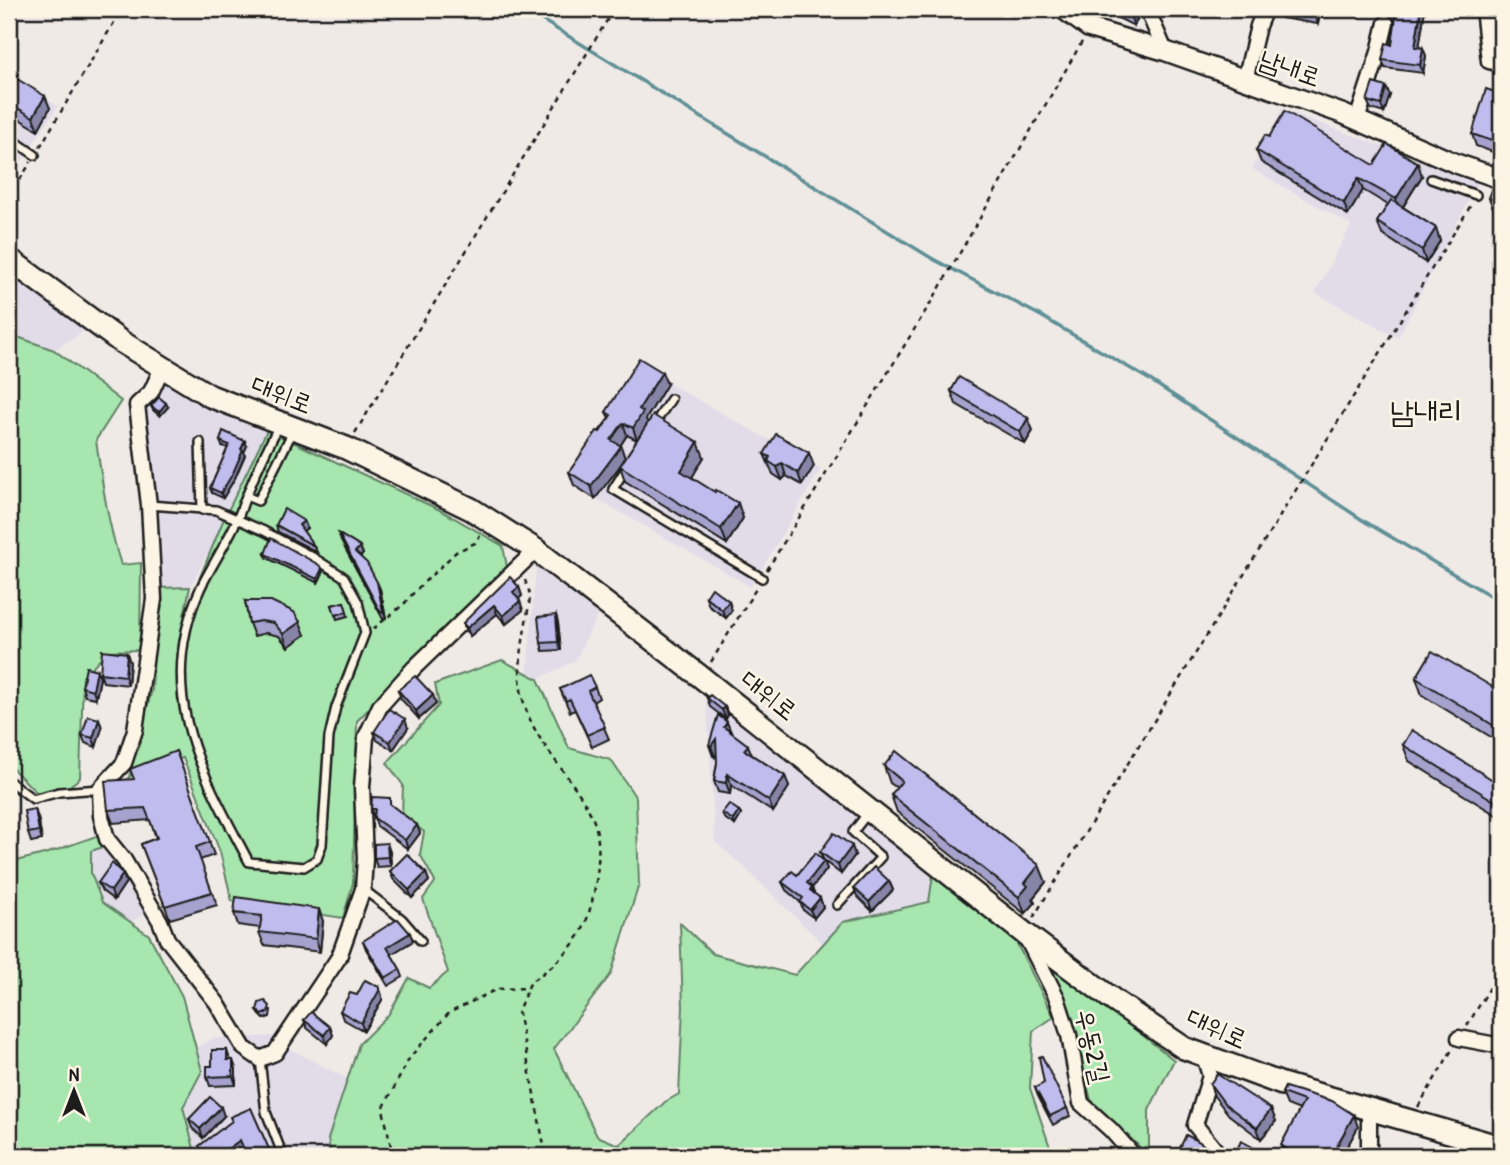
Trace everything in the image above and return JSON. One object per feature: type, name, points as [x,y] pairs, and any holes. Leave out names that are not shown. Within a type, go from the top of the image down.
[{"type":"main road","name":"대위로","points":[[9,259],[120,341],[210,396],[346,448],[471,509],[536,550],[1024,933],[1184,1048],[1282,1084],[1501,1147]]},
{"type":"street","name":"남내로","points":[[1063,9],[1089,28],[1165,51],[1357,120],[1455,163],[1501,179]]},
{"type":"street","points":[[1147,9],[1165,51]]},
{"type":"street","points":[[1245,80],[1258,26],[1265,9]]},
{"type":"street","points":[[1483,9],[1489,61],[1501,64]]},
{"type":"street","points":[[1357,120],[1386,23]]},
{"type":"street","points":[[162,368],[151,391],[137,405],[149,505],[154,599],[135,730],[124,763],[100,789],[102,816],[107,838],[124,860],[160,921],[167,939],[217,1003],[244,1048],[260,1059],[275,1053],[339,957],[363,889],[365,859],[362,787],[366,737],[380,706],[414,668],[536,550]]},
{"type":"street","name":"우동2길","points":[[1024,933],[1057,998],[1069,1035],[1081,1103],[1111,1130],[1134,1156]]},
{"type":"street","points":[[1459,1038],[1501,1046]]},
{"type":"street","points":[[1204,1056],[1210,1076],[1195,1125],[1216,1151]]},
{"type":"street","points":[[1369,1156],[1370,1110]]},
{"type":"lane","points":[[9,136],[35,155]]},
{"type":"lane","points":[[1432,179],[1476,195]]},
{"type":"lane","points":[[649,432],[671,399]]},
{"type":"lane","points":[[246,496],[258,501],[287,426]]},
{"type":"lane","points":[[149,505],[216,510],[237,520],[311,556],[344,577],[358,602],[365,633],[336,707],[329,737],[322,845],[317,859],[304,867],[249,862],[215,797],[188,735],[180,691],[184,638],[200,589],[237,520],[246,496],[287,426]]},
{"type":"lane","points":[[200,442],[202,510]]},
{"type":"lane","points":[[634,455],[613,489],[762,578]]},
{"type":"lane","points":[[9,781],[33,799],[59,792],[100,789]]},
{"type":"lane","points":[[837,905],[881,857],[853,832],[870,811]]},
{"type":"lane","points":[[363,889],[402,919],[421,941]]},
{"type":"lane","points":[[260,1059],[266,1112],[283,1156]]},
{"type":"path","points":[[9,197],[122,9]]},
{"type":"path","points":[[346,448],[614,9]]},
{"type":"path","points":[[701,677],[948,273],[1089,28]]},
{"type":"path","points":[[1024,933],[1476,195]]},
{"type":"path","points":[[365,633],[382,624],[456,552],[475,543],[489,521]]},
{"type":"path","points":[[521,566],[530,595],[521,658],[522,695],[536,734],[594,821],[598,854],[593,893],[582,931],[558,961],[531,981],[519,1011],[546,1156]]},
{"type":"path","points":[[393,1156],[383,1109],[410,1057],[449,1013],[496,989],[528,988]]},
{"type":"shaded area","points":[[9,78],[58,106],[10,179],[9,178]]},
{"type":"shaded area","points":[[1282,109],[1478,182],[1398,338],[1315,293],[1351,225],[1252,169]]},
{"type":"shaded area","points":[[9,271],[88,329],[54,350],[9,335]]},
{"type":"shaded area","points":[[640,367],[821,469],[751,587],[570,484]]},
{"type":"shaded area","points":[[163,376],[267,430],[190,587],[158,588],[141,409]]},
{"type":"shaded area","points":[[536,567],[599,612],[575,661],[538,679],[527,674]]},
{"type":"shaded area","points":[[706,694],[933,875],[929,902],[843,922],[823,944],[715,842]]},
{"type":"shaded area","points":[[106,846],[124,867],[149,911],[131,922],[102,902],[91,873],[91,850]]},
{"type":"shaded area","points":[[276,1036],[292,1050],[348,1079],[329,1139],[331,1156],[196,1156],[183,1107],[202,1072],[196,1048],[214,1038]]},
{"type":"green space","points":[[9,334],[54,350],[121,401],[96,440],[109,519],[121,565],[141,563],[140,650],[107,651],[83,677],[80,778],[63,791],[36,792],[9,765]]},
{"type":"green space","points":[[267,430],[440,510],[503,546],[507,567],[357,721],[353,883],[343,918],[232,901],[220,852],[183,758],[150,764],[129,777],[152,689],[158,588],[190,587],[184,616],[223,521]]},
{"type":"green space","points":[[502,660],[538,679],[569,748],[611,760],[636,798],[639,884],[611,974],[554,1049],[597,1136],[619,1145],[665,1102],[679,1094],[683,1007],[680,923],[713,954],[795,975],[843,922],[929,902],[933,875],[1014,938],[1054,1017],[1033,1031],[1030,1088],[1053,1156],[331,1156],[328,1139],[359,1044],[389,1014],[409,978],[429,988],[448,972],[423,899],[435,882],[420,854],[424,832],[402,815],[403,785],[387,763],[439,705],[435,684]]},
{"type":"green space","points":[[102,834],[106,846],[91,851],[91,873],[102,902],[149,935],[182,996],[202,1071],[183,1107],[196,1156],[9,1156],[9,866],[16,861]]},
{"type":"green space","points":[[1045,958],[1174,1060],[1149,1110],[1149,1156],[1091,1100],[1081,1062]]},
{"type":"building","points":[[1279,9],[1316,9],[1315,15]]},
{"type":"building","points":[[1397,9],[1421,9],[1415,47],[1423,48],[1420,65],[1382,60],[1386,43],[1392,45]]},
{"type":"building","points":[[9,74],[45,96],[33,117],[9,103]]},
{"type":"building","points":[[1373,83],[1386,87],[1381,105],[1367,101]]},
{"type":"building","points":[[1486,89],[1501,94],[1501,144],[1472,134]]},
{"type":"building","points":[[1285,111],[1374,165],[1387,144],[1418,163],[1396,199],[1358,178],[1344,203],[1256,150],[1265,135],[1269,137]]},
{"type":"building","points":[[1495,182],[1501,185],[1501,202],[1489,198]]},
{"type":"building","points":[[1391,200],[1436,228],[1422,250],[1377,222]]},
{"type":"building","points":[[9,307],[15,320],[12,322],[9,319]]},
{"type":"building","points":[[639,358],[662,372],[639,409],[643,412],[633,428],[623,423],[611,440],[621,446],[591,486],[569,472],[611,415],[606,412]]},
{"type":"building","points":[[959,377],[1028,418],[1020,432],[951,391]]},
{"type":"building","points":[[159,397],[166,403],[159,412],[151,406]]},
{"type":"building","points":[[653,415],[698,442],[681,471],[738,503],[721,529],[620,466]]},
{"type":"building","points":[[223,431],[245,441],[233,473],[221,493],[210,488],[229,445],[220,441]]},
{"type":"building","points":[[776,434],[809,453],[798,473],[782,463],[777,467],[768,461],[770,457],[764,454]]},
{"type":"building","points":[[284,509],[304,521],[299,525],[314,546],[276,525]]},
{"type":"building","points":[[339,534],[360,547],[355,552],[367,563],[377,582],[383,612],[381,613]]},
{"type":"building","points":[[271,538],[319,565],[322,569],[317,579],[265,554]]},
{"type":"building","points":[[510,577],[519,587],[513,592],[520,601],[503,616],[494,605],[467,628],[463,623]]},
{"type":"building","points":[[712,588],[729,601],[722,610],[706,597]]},
{"type":"building","points":[[245,601],[271,601],[294,612],[300,622],[283,634],[274,623],[249,623]]},
{"type":"building","points":[[344,602],[347,612],[335,615],[332,605]]},
{"type":"building","points":[[556,615],[558,642],[541,643],[538,617]]},
{"type":"building","points":[[102,650],[127,653],[125,676],[100,673]]},
{"type":"building","points":[[1432,651],[1501,692],[1501,730],[1416,678]]},
{"type":"building","points":[[86,667],[97,670],[93,690],[82,687]]},
{"type":"building","points":[[589,675],[595,687],[588,691],[605,727],[587,735],[570,699],[566,701],[560,689]]},
{"type":"building","points":[[415,676],[433,695],[416,711],[398,690]]},
{"type":"building","points":[[710,695],[725,707],[722,710],[707,698]]},
{"type":"building","points":[[389,709],[405,719],[390,742],[374,732]]},
{"type":"building","points":[[718,715],[727,722],[724,727],[748,745],[744,750],[785,776],[769,801],[727,774],[726,783],[714,781],[717,763],[716,739],[709,745]]},
{"type":"building","points":[[88,716],[99,719],[93,738],[82,735]]},
{"type":"building","points":[[1412,730],[1501,785],[1501,805],[1403,745]]},
{"type":"building","points":[[176,751],[210,842],[196,847],[212,892],[165,906],[141,844],[157,838],[145,808],[108,810],[105,781],[134,779],[130,769]]},
{"type":"building","points":[[896,751],[1039,865],[1025,883],[1028,886],[1019,897],[891,795],[902,781],[884,766]]},
{"type":"building","points":[[372,797],[390,798],[390,804],[417,825],[405,840],[374,818],[375,809],[371,809]]},
{"type":"building","points":[[729,804],[739,811],[733,820],[722,813]]},
{"type":"building","points":[[35,809],[39,831],[28,833],[24,811]]},
{"type":"building","points":[[834,833],[852,846],[838,865],[820,852]]},
{"type":"building","points":[[387,843],[388,857],[374,858],[374,844]]},
{"type":"building","points":[[815,853],[824,861],[807,883],[812,887],[810,890],[820,898],[810,910],[800,902],[803,898],[782,882],[792,871],[797,875]]},
{"type":"building","points":[[407,854],[426,873],[409,890],[390,871]]},
{"type":"building","points":[[112,863],[123,874],[111,891],[98,883]]},
{"type":"building","points":[[874,867],[889,881],[869,902],[854,888]]},
{"type":"building","points":[[236,897],[319,909],[316,939],[259,932],[262,916],[234,913]]},
{"type":"building","points":[[398,919],[410,933],[387,947],[400,969],[385,978],[363,941]]},
{"type":"building","points":[[365,980],[379,987],[379,991],[361,1023],[340,1011],[350,993],[357,995]]},
{"type":"building","points":[[265,1001],[270,1006],[268,1012],[262,1015],[257,1010],[259,1003]]},
{"type":"building","points":[[311,1012],[330,1027],[324,1035],[304,1020]]},
{"type":"building","points":[[212,1050],[227,1050],[227,1060],[233,1060],[233,1076],[207,1077],[207,1066],[212,1066]]},
{"type":"building","points":[[1042,1056],[1067,1108],[1050,1116],[1035,1088],[1044,1083],[1039,1057]]},
{"type":"building","points":[[1217,1074],[1271,1109],[1257,1128],[1225,1104],[1210,1084]]},
{"type":"building","points":[[1285,1087],[1332,1101],[1354,1115],[1331,1156],[1297,1156],[1281,1145],[1304,1101],[1282,1093]]},
{"type":"building","points":[[210,1097],[221,1107],[200,1129],[189,1119]]},
{"type":"building","points":[[251,1108],[272,1156],[247,1156],[240,1140],[218,1156],[207,1156],[199,1146],[232,1121],[230,1117]]},
{"type":"building","points":[[1186,1135],[1212,1152],[1210,1156],[1186,1156],[1178,1152]]},
{"type":"building","points":[[1241,1141],[1269,1156],[1234,1156]]},
{"type":"building","points":[[1462,1153],[1462,1156],[1437,1156],[1437,1154]]},
{"type":"waterway","points":[[524,9],[933,259],[1041,316],[1150,380],[1364,521],[1501,602]]},
{"type":"district","name":"남내리","points":[[1426,412]]}]
